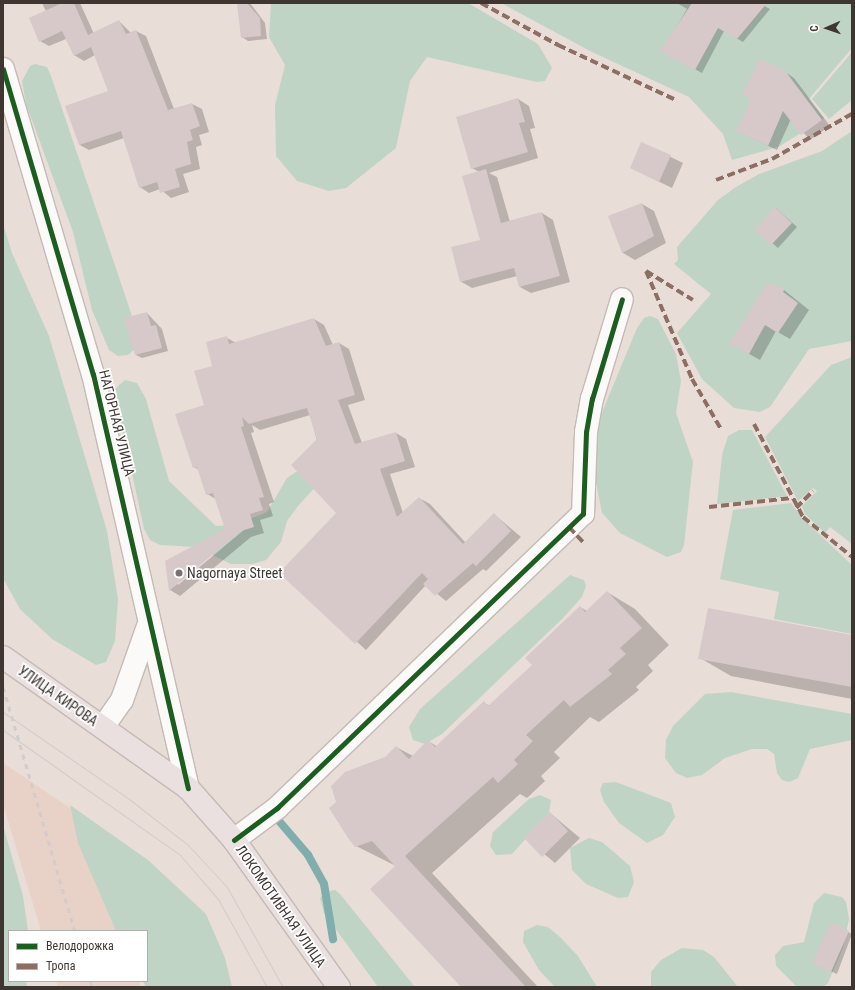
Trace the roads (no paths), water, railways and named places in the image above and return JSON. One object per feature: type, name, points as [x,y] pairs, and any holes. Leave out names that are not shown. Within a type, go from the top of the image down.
[{"type":"main road","name":"УЛИЦА КИРОВА","points":[[3,657],[108,731]]},
{"type":"main road","name":"ЛОКОМОТИВНАЯ УЛИЦА","points":[[108,731],[188,788],[234,840],[339,987]]},
{"type":"street","name":"НАГОРНАЯ УЛИЦА","points":[[3,69],[93,374],[139,563],[148,626],[188,788]]},
{"type":"street","points":[[234,840],[277,808],[583,514],[590,412],[622,299]]},
{"type":"street","name":"НАГОРНАЯ УЛИЦА","points":[[108,731],[122,700],[148,626]]},
{"type":"waterway","points":[[279,821],[308,855],[324,884],[333,939]]},
{"type":"tram line","points":[[3,712],[129,799],[188,845],[227,887],[283,987]]},
{"type":"tram line","points":[[3,730],[180,855],[218,899],[267,987]]},
{"type":"railway","points":[[3,687],[75,930]]},
{"type":"railway","points":[[90,982],[92,987]]},
{"type":"place","name":"Nagornaya Street","points":[[179,573]]}]
